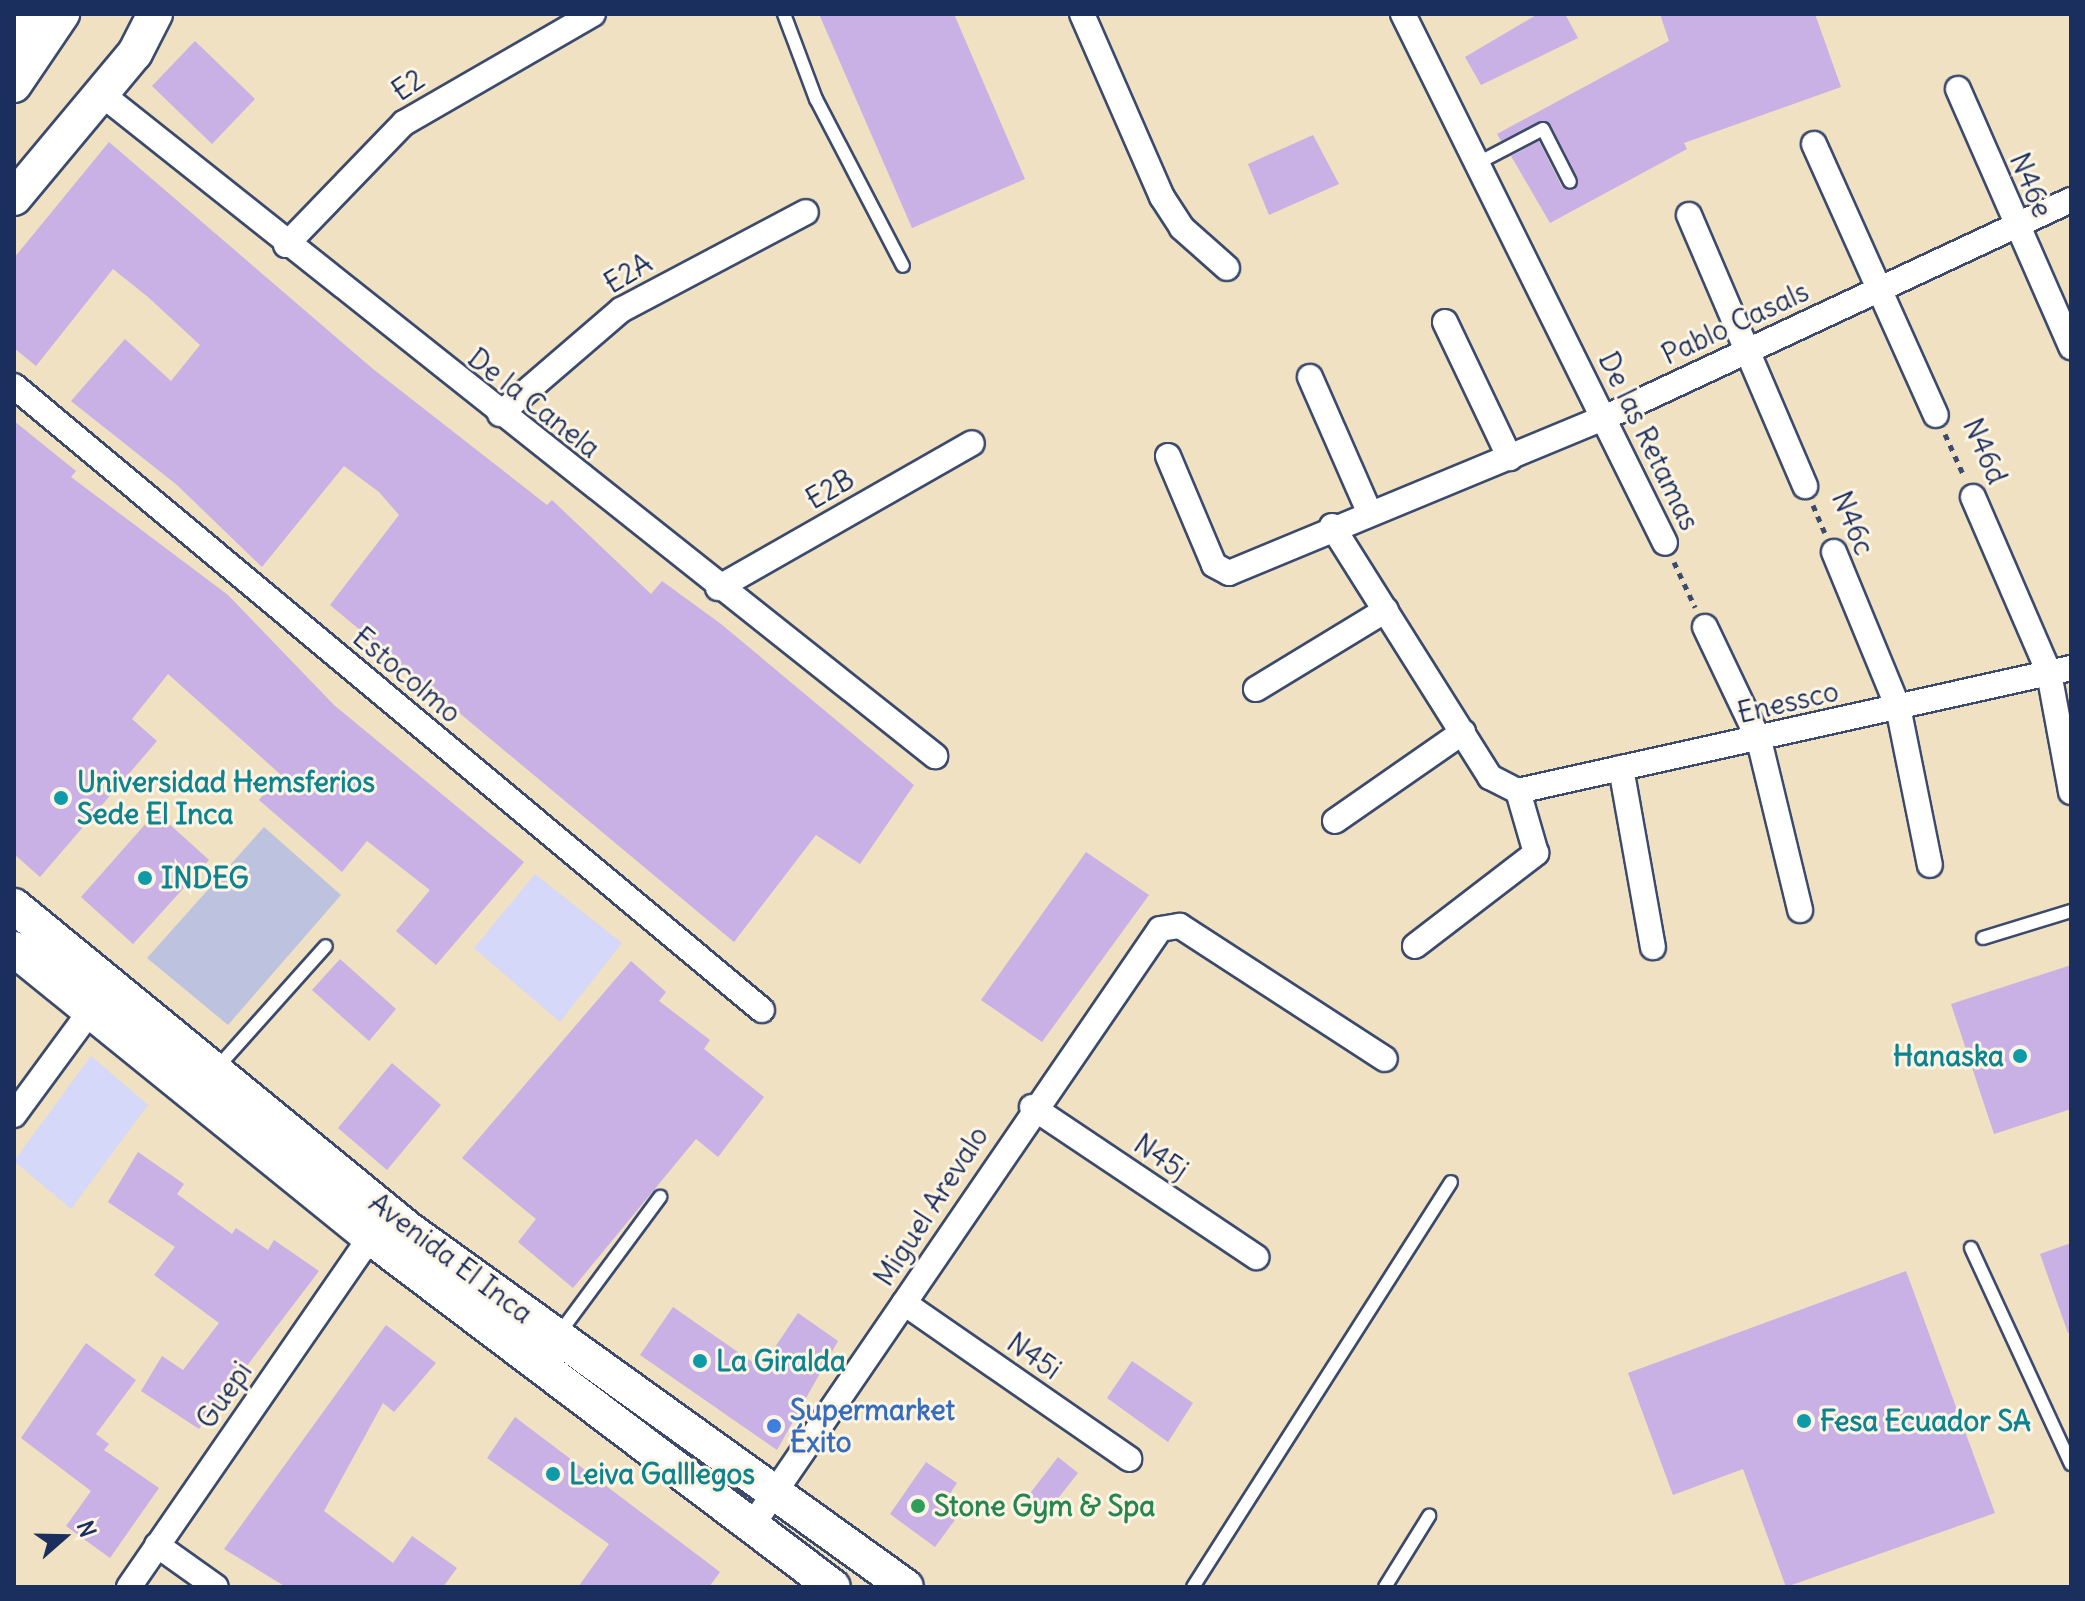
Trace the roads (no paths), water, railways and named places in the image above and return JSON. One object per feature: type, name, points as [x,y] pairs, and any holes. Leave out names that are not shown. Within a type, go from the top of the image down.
[{"type":"main road","points":[[14,58],[33,14]]},
{"type":"main road","points":[[14,85],[62,14]]},
{"type":"main road","points":[[135,53],[155,14]]},
{"type":"main road","points":[[14,198],[99,92],[176,14]]},
{"type":"main road","name":"Avenida El Inca","points":[[14,906],[98,1001],[370,1237],[833,1587]]},
{"type":"main road","name":"Avenida El Inca","points":[[14,949],[213,1073],[557,1337],[906,1587]]},
{"type":"street","name":"E2","points":[[286,245],[404,123],[593,14]]},
{"type":"street","points":[[1082,14],[1162,197],[1182,228],[1227,268]]},
{"type":"street","name":"De las Retamas","points":[[1403,14],[1606,417],[1665,543]]},
{"type":"street","name":"N46e","points":[[1958,89],[2015,226],[2071,347]]},
{"type":"street","name":"De la Canela","points":[[99,92],[286,245],[935,756]]},
{"type":"street","name":"N46d","points":[[1814,144],[1936,415]]},
{"type":"street","name":"Pablo Casals","points":[[1168,456],[1220,573],[1368,509],[1510,458],[1606,417],[2071,200]]},
{"type":"street","name":"E2A","points":[[500,414],[621,310],[806,212]]},
{"type":"street","name":"N46c","points":[[1689,215],[1805,486]]},
{"type":"street","points":[[1445,322],[1510,458]]},
{"type":"street","points":[[1310,377],[1368,509]]},
{"type":"street","name":"Estocolmo","points":[[14,386],[762,1010]]},
{"type":"street","name":"E2B","points":[[718,588],[972,443]]},
{"type":"street","name":"N46d","points":[[1973,497],[2060,671],[2071,792]]},
{"type":"street","points":[[1332,526],[1490,777],[1518,791],[1536,853],[1415,946]]},
{"type":"street","name":"N46c","points":[[1834,552],[1898,707],[1930,865]]},
{"type":"street","points":[[1256,689],[1386,610]]},
{"type":"street","points":[[1705,627],[1759,740],[1800,910]]},
{"type":"street","name":"Enessco","points":[[1518,791],[2060,671]]},
{"type":"street","points":[[1335,821],[1463,732]]},
{"type":"street","points":[[1621,768],[1653,947]]},
{"type":"street","name":"Miguel Arevalo","points":[[751,1527],[904,1303],[1032,1107],[1168,925],[1385,1059]]},
{"type":"street","points":[[14,1115],[98,1001]]},
{"type":"street","name":"N45j","points":[[1032,1107],[1256,1257]]},
{"type":"street","name":"Guepi","points":[[129,1587],[370,1237]]},
{"type":"street","name":"N45i","points":[[904,1303],[1129,1459]]},
{"type":"street","points":[[157,1545],[216,1587]]},
{"type":"lane","points":[[784,14],[816,99],[903,266]]},
{"type":"lane","points":[[1478,163],[1543,129],[1570,182]]},
{"type":"lane","points":[[1983,938],[2071,911]]},
{"type":"lane","points":[[213,1073],[326,946]]},
{"type":"lane","points":[[1193,1587],[1451,1182]]},
{"type":"lane","points":[[557,1337],[660,1197]]},
{"type":"lane","points":[[1971,1248],[2071,1464]]},
{"type":"lane","points":[[1385,1587],[1429,1516]]},
{"type":"place","name":"Universidad Hemsferios Sede El Inca","points":[[61,798]]},
{"type":"place","name":"INDEG","points":[[145,878]]},
{"type":"place","name":"Hanaska","points":[[2020,1056]]},
{"type":"place","name":"La Giralda","points":[[700,1361]]},
{"type":"place","name":"Fesa Ecuador SA","points":[[1804,1421]]},
{"type":"place","name":"Supermarket Éxito","points":[[774,1426]]},
{"type":"place","name":"Leiva Galllegos","points":[[553,1474]]},
{"type":"place","name":"Stone Gym & Spa","points":[[918,1506]]}]
